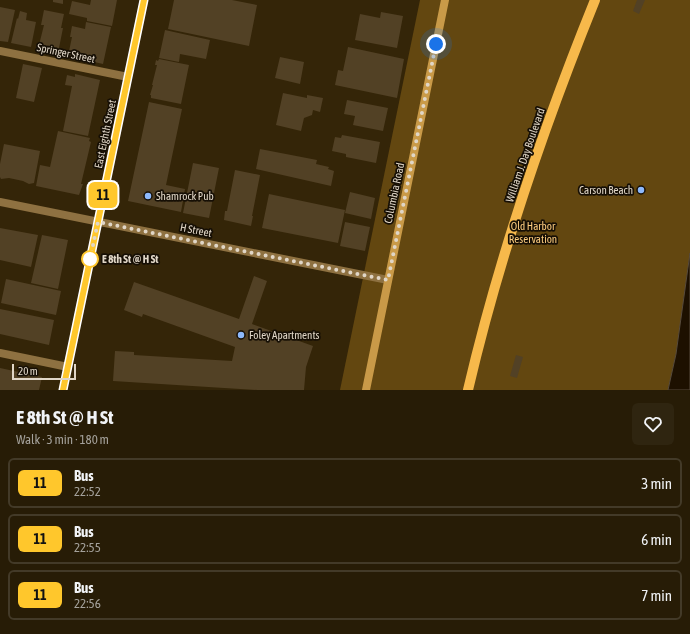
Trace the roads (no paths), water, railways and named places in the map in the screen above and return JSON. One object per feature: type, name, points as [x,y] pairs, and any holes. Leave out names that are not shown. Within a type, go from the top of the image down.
[{"type":"main road","name":"Columbia Road","points":[[366,390],[445,0]]},
{"type":"main road","name":"William J. Day Boulevard","points":[[468,390],[498,279],[534,161],[595,0]]},
{"type":"street","name":"East Eighth Street","points":[[63,390],[144,0]]},
{"type":"street","name":"Springer Street","points":[[0,51],[128,77]]},
{"type":"street","name":"H Street","points":[[0,202],[388,280]]},
{"type":"street","points":[[0,353],[68,367]]},
{"type":"place","name":"Carson Beach","points":[[641,190]]},
{"type":"place","name":"Shamrock Pub","points":[[148,196]]},
{"type":"place","name":"E 8th St @ H St","points":[[90,259]]},
{"type":"place","name":"Foley Apartments","points":[[241,335]]},
{"type":"park label","name":"Old Harbor Reservation","points":[[533,232]]}]
